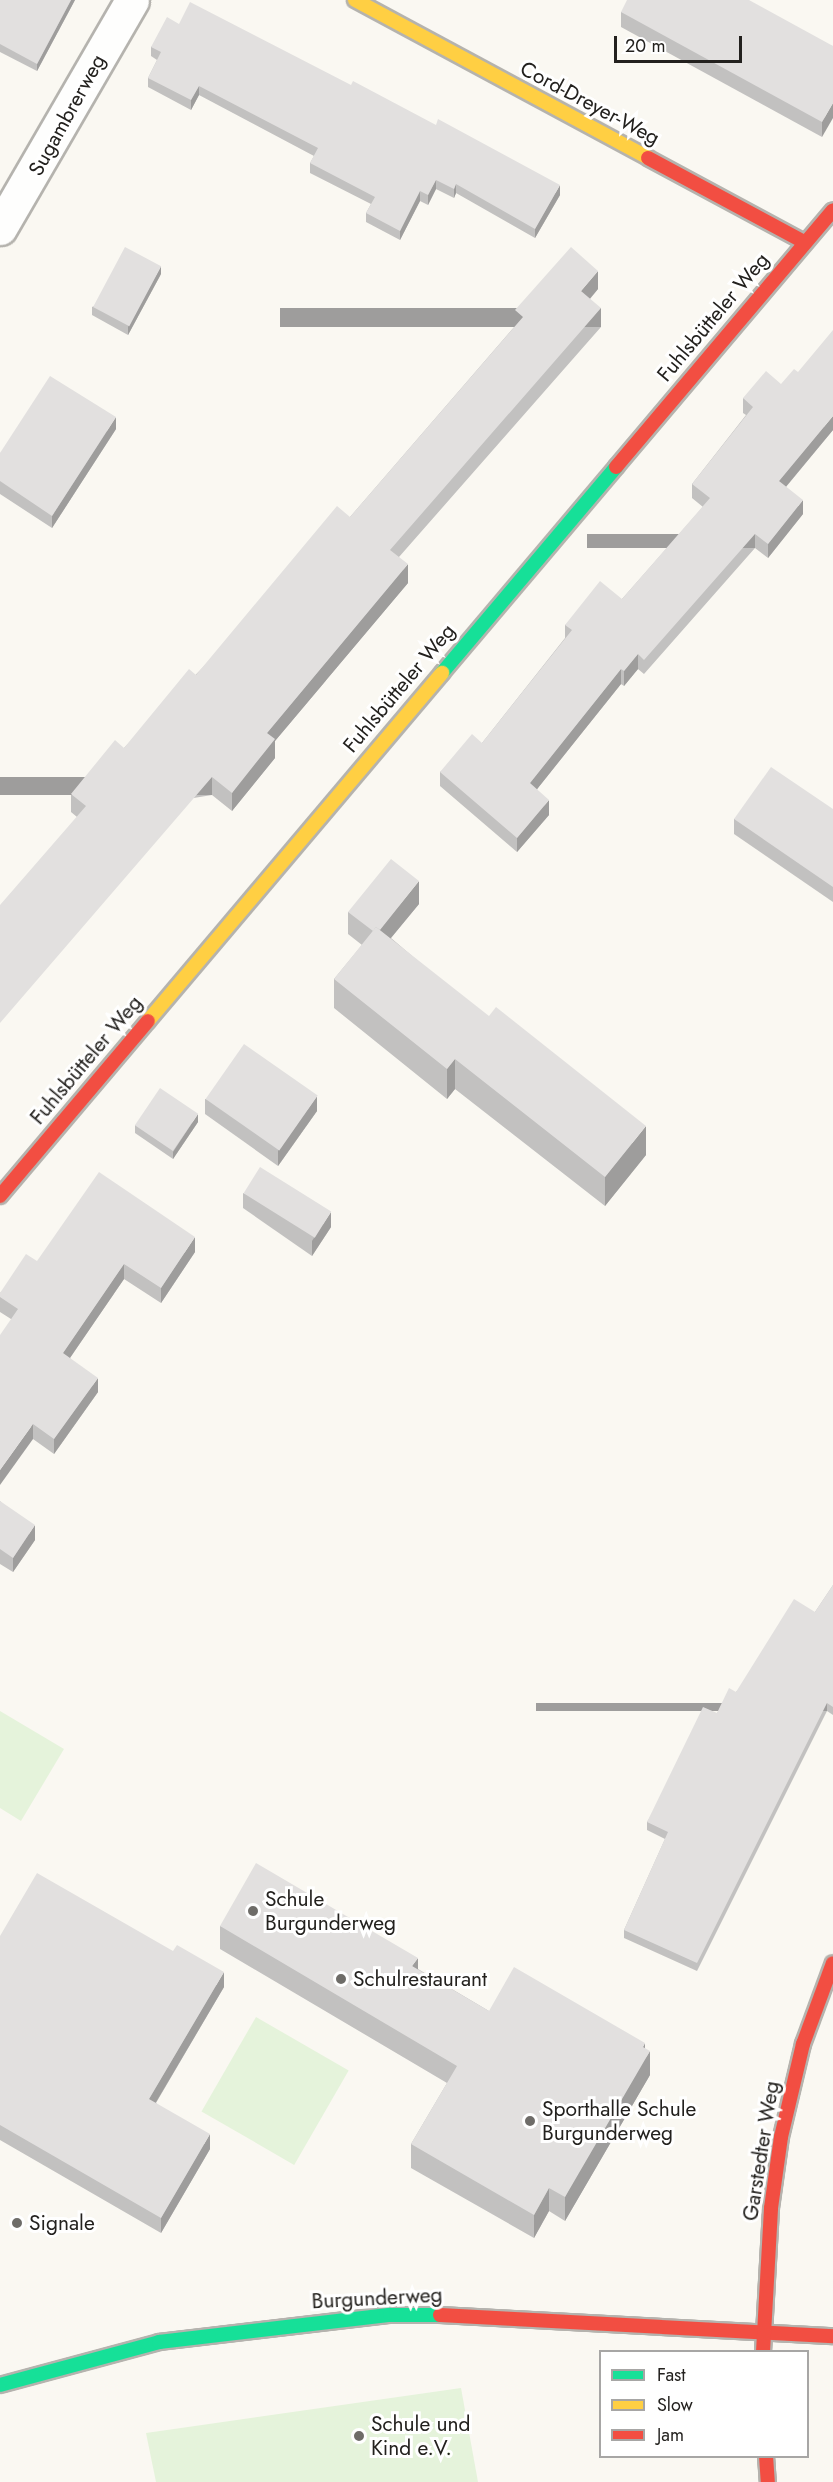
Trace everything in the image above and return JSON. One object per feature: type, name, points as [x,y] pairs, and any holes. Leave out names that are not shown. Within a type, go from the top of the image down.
[{"type":"street","name":"Sugambrerweg","points":[[0,228],[132,0]]},
{"type":"street","name":"Cord-Dreyer-Weg","points":[[355,0],[804,242]]},
{"type":"street","name":"Fuhlsbütteler Weg","points":[[0,1196],[833,210]]},
{"type":"street","name":"Garstedter Weg","points":[[763,2350],[771,2208],[781,2137],[803,2044],[833,1963]]},
{"type":"street","name":"Burgunderweg","points":[[0,2385],[159,2342],[247,2328],[390,2315],[471,2316],[833,2336]]},
{"type":"street","points":[[766,2458],[768,2482]]},
{"type":"green space","points":[[0,1711],[64,1749],[21,1821],[0,1808]]},
{"type":"green space","points":[[256,2017],[349,2070],[294,2165],[202,2111]]},
{"type":"green space","points":[[461,2388],[478,2482],[156,2482],[146,2433]]},
{"type":"building","points":[[0,0],[71,0],[37,64],[0,44]]},
{"type":"building","points":[[627,0],[749,0],[833,46],[833,103],[822,122],[621,12]]},
{"type":"building","points":[[190,2],[351,85],[353,81],[436,125],[438,119],[560,185],[535,229],[456,184],[454,189],[436,180],[428,195],[420,191],[400,231],[366,213],[375,197],[310,163],[318,148],[199,86],[191,100],[148,78],[161,52],[151,47],[167,17],[179,24]]},
{"type":"building","points":[[125,247],[161,266],[129,326],[93,307]]},
{"type":"building","points":[[571,247],[598,271],[581,291],[601,308],[390,550],[408,564],[267,733],[275,739],[232,793],[212,777],[0,1023],[0,905],[86,806],[71,794],[115,740],[124,748],[189,669],[196,675],[337,506],[350,517],[523,317],[515,310]]},
{"type":"building","points":[[833,330],[833,416],[779,481],[803,500],[768,544],[755,534],[644,660],[638,654],[624,671],[621,669],[530,783],[549,800],[517,838],[440,772],[472,734],[482,743],[572,630],[565,625],[600,581],[622,599],[710,498],[692,484],[753,407],[743,398],[766,371],[781,384],[794,369],[798,372]]},
{"type":"building","points":[[50,376],[116,417],[52,516],[0,481],[0,453]]},
{"type":"building","points":[[771,767],[833,809],[833,887],[734,819]]},
{"type":"building","points":[[391,859],[419,881],[380,930],[376,927],[373,931],[348,912]]},
{"type":"building","points":[[376,927],[489,1016],[496,1007],[646,1126],[605,1177],[455,1059],[447,1069],[334,979]]},
{"type":"building","points":[[244,1044],[318,1096],[279,1151],[206,1099]]},
{"type":"building","points":[[160,1088],[198,1114],[173,1151],[135,1125]]},
{"type":"building","points":[[260,1167],[331,1212],[315,1238],[244,1193]]},
{"type":"building","points":[[99,1172],[195,1237],[161,1288],[124,1264],[63,1353],[98,1378],[54,1439],[33,1424],[0,1470],[0,1335],[18,1309],[0,1297],[0,1293],[26,1254],[37,1261]]},
{"type":"building","points":[[0,1501],[35,1525],[13,1558],[0,1549]]},
{"type":"building","points":[[833,1585],[833,1707],[827,1703],[697,1963],[624,1930],[668,1832],[647,1822],[703,1707],[717,1713],[729,1688],[736,1692],[794,1599],[815,1612]]},
{"type":"building","points":[[256,1863],[418,1958],[412,1966],[489,2011],[514,1967],[645,2043],[643,2047],[650,2051],[565,2197],[549,2188],[534,2215],[411,2144],[457,2066],[220,1926]]},
{"type":"building","points":[[37,1873],[173,1951],[177,1945],[224,1972],[149,2099],[210,2134],[161,2218],[0,2125],[0,1936]]},
{"type":"traffic: fast","points":[[442,673],[616,467]]},
{"type":"traffic: fast","points":[[0,2385],[159,2342],[390,2315],[440,2315]]},
{"type":"traffic: slow","points":[[355,0],[648,158]]},
{"type":"traffic: slow","points":[[148,1021],[442,673]]},
{"type":"traffic: jam","points":[[648,158],[804,242]]},
{"type":"traffic: jam","points":[[616,467],[833,210]]},
{"type":"traffic: jam","points":[[0,1196],[148,1021]]},
{"type":"traffic: jam","points":[[763,2350],[771,2208],[781,2137],[803,2044],[833,1963]]},
{"type":"traffic: jam","points":[[440,2315],[833,2336]]},
{"type":"traffic: jam","points":[[766,2458],[768,2482]]},
{"type":"place","name":"Schule Burgunderweg","points":[[253,1911]]},
{"type":"place","name":"Schulrestaurant","points":[[341,1979]]},
{"type":"place","name":"Sporthalle Schule Burgunderweg","points":[[530,2121]]},
{"type":"place","name":"Signale","points":[[17,2223]]},
{"type":"place","name":"Schule und Kind e.V.","points":[[359,2436]]}]
